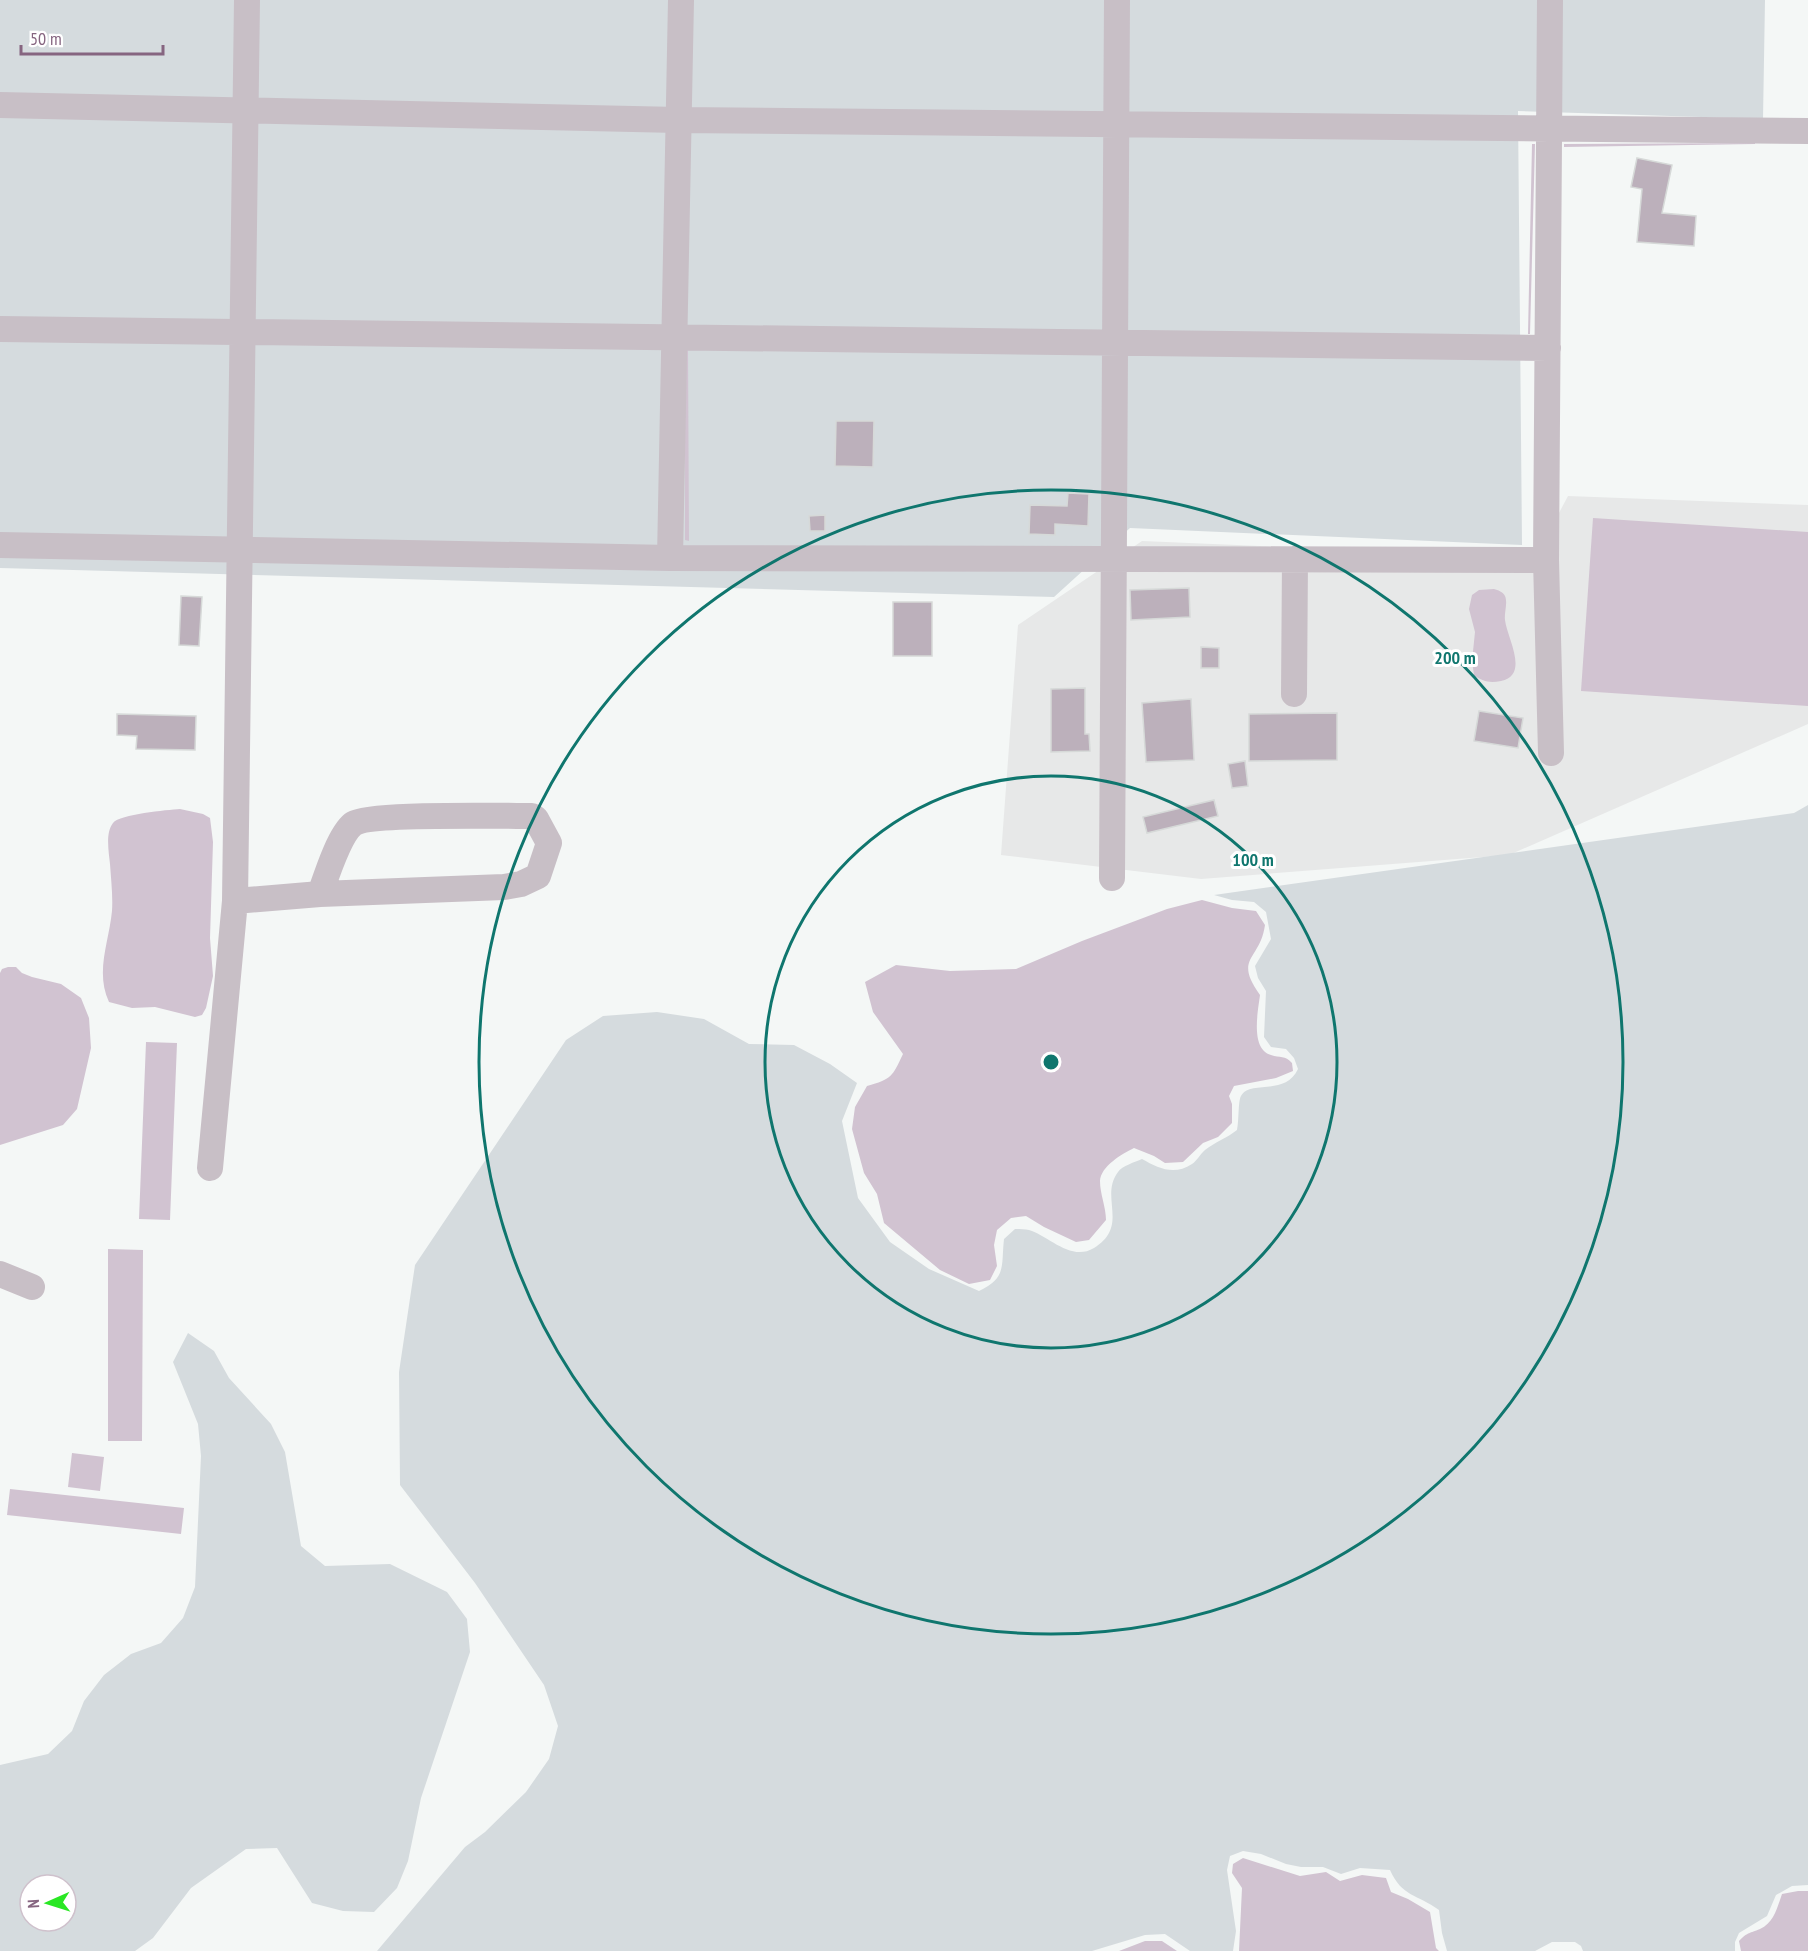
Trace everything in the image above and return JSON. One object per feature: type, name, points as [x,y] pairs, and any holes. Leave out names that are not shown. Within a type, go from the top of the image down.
[{"type":"street","points":[[210,1168],[236,901],[247,0]]},
{"type":"street","points":[[670,558],[681,0]]},
{"type":"street","points":[[1112,878],[1117,0]]},
{"type":"street","points":[[1550,0],[1546,560],[1551,753]]},
{"type":"street","points":[[0,105],[678,120],[1808,131]]},
{"type":"street","points":[[0,329],[1548,348]]},
{"type":"street","points":[[0,545],[670,558],[1546,560]]},
{"type":"street","points":[[1294,694],[1295,559]]},
{"type":"street","points":[[236,901],[320,894],[504,887],[521,884],[538,876],[549,843],[540,825],[532,816],[401,817],[365,820],[354,824],[343,838],[320,894]]},
{"type":"street","points":[[0,1274],[32,1287]]},
{"type":"shaded area","points":[[0,0],[1765,0],[1763,119],[1518,111],[1522,545],[1130,528],[1054,597],[0,568]]},
{"type":"shaded area","points":[[1532,144],[1535,144],[1530,334],[1528,334]]},
{"type":"shaded area","points":[[1564,144],[1755,144],[1564,147]]},
{"type":"shaded area","points":[[688,350],[689,541],[685,540],[685,351]]},
{"type":"shaded area","points":[[1568,496],[1808,505],[1808,724],[1509,855],[1201,879],[1001,855],[1018,625],[1142,541],[1535,558]]},
{"type":"shaded area","points":[[1593,518],[1808,532],[1808,706],[1581,691]]},
{"type":"shaded area","points":[[1494,589],[1503,593],[1506,599],[1505,620],[1516,664],[1510,677],[1490,682],[1474,675],[1472,661],[1475,632],[1469,609],[1472,595],[1479,590]]},
{"type":"shaded area","points":[[1808,805],[1808,1885],[1792,1886],[1776,1895],[1767,1916],[1739,1933],[1735,1942],[1735,1951],[1583,1951],[1581,1946],[1575,1942],[1552,1942],[1535,1951],[1447,1951],[1439,1910],[1405,1890],[1390,1870],[1360,1868],[1341,1874],[1323,1867],[1286,1864],[1261,1854],[1243,1851],[1230,1856],[1227,1870],[1236,1931],[1233,1951],[1190,1951],[1165,1934],[1145,1935],[1092,1951],[377,1951],[465,1847],[485,1832],[526,1792],[549,1759],[558,1726],[544,1685],[475,1583],[400,1485],[399,1372],[415,1265],[566,1040],[603,1016],[657,1012],[704,1019],[749,1044],[794,1045],[830,1064],[857,1083],[842,1121],[858,1198],[890,1242],[929,1269],[979,1291],[998,1276],[1002,1264],[1004,1239],[1015,1229],[1029,1230],[1077,1252],[1094,1248],[1105,1239],[1110,1230],[1111,1191],[1120,1170],[1142,1159],[1160,1168],[1179,1170],[1185,1168],[1205,1150],[1237,1130],[1240,1099],[1246,1091],[1285,1083],[1298,1069],[1294,1058],[1286,1049],[1271,1047],[1264,1037],[1266,991],[1258,978],[1255,966],[1271,939],[1266,912],[1254,902],[1232,900],[1214,895],[1794,813]]},
{"type":"shaded area","points":[[180,809],[203,814],[210,818],[213,842],[210,938],[213,976],[206,1008],[202,1015],[195,1017],[155,1007],[132,1008],[109,1002],[103,979],[104,957],[112,911],[108,843],[111,827],[117,820],[125,817]]},
{"type":"shaded area","points":[[1202,900],[1232,908],[1256,911],[1265,925],[1262,937],[1248,966],[1252,983],[1260,995],[1257,1019],[1258,1038],[1264,1051],[1287,1059],[1292,1063],[1293,1071],[1276,1078],[1234,1086],[1229,1096],[1232,1104],[1232,1123],[1218,1137],[1203,1143],[1183,1162],[1165,1163],[1134,1148],[1113,1161],[1104,1170],[1100,1181],[1106,1220],[1089,1240],[1076,1242],[1026,1216],[1011,1218],[997,1230],[994,1245],[997,1266],[990,1280],[969,1284],[940,1270],[884,1223],[877,1194],[864,1173],[852,1129],[855,1107],[867,1086],[890,1076],[903,1054],[873,1012],[865,982],[896,965],[950,971],[1016,969],[1167,909]]},
{"type":"shaded area","points":[[16,967],[22,973],[32,977],[61,984],[81,998],[89,1018],[91,1048],[77,1109],[63,1125],[0,1145],[0,973],[2,969]]},
{"type":"shaded area","points":[[146,1042],[177,1043],[170,1220],[139,1219]]},
{"type":"shaded area","points":[[108,1249],[143,1250],[142,1441],[108,1441]]},
{"type":"shaded area","points":[[188,1333],[214,1351],[229,1378],[271,1424],[285,1452],[301,1546],[325,1566],[390,1564],[447,1592],[467,1619],[470,1652],[421,1798],[408,1861],[397,1888],[374,1912],[343,1911],[312,1903],[277,1848],[246,1849],[191,1888],[153,1938],[135,1951],[0,1951],[0,1765],[48,1754],[72,1731],[84,1701],[104,1675],[131,1654],[161,1643],[183,1618],[195,1587],[201,1456],[198,1424],[173,1362]]},
{"type":"shaded area","points":[[72,1453],[104,1457],[100,1491],[68,1487]]},
{"type":"shaded area","points":[[10,1489],[184,1508],[181,1534],[7,1515]]},
{"type":"shaded area","points":[[1243,1858],[1300,1876],[1326,1872],[1340,1881],[1362,1875],[1386,1878],[1391,1892],[1430,1912],[1436,1948],[1439,1951],[1239,1951],[1242,1888],[1232,1873],[1233,1864]]},
{"type":"shaded area","points":[[1808,1891],[1808,1951],[1741,1951],[1739,1941],[1747,1934],[1769,1923],[1782,1894]]},
{"type":"shaded area","points":[[1145,1941],[1162,1941],[1177,1951],[1119,1951]]},
{"type":"building","points":[[1637,158],[1672,165],[1662,213],[1696,216],[1694,246],[1637,242],[1642,189],[1631,187]]},
{"type":"building","points":[[836,421],[874,421],[873,467],[835,466]]},
{"type":"building","points":[[1068,493],[1089,494],[1088,526],[1055,524],[1055,535],[1029,534],[1030,505],[1067,506]]},
{"type":"building","points":[[825,515],[825,531],[810,531],[809,516]]},
{"type":"building","points":[[1189,588],[1190,617],[1131,620],[1130,590]]},
{"type":"building","points":[[181,596],[202,597],[199,646],[179,645]]},
{"type":"building","points":[[893,602],[932,602],[932,656],[893,656]]},
{"type":"building","points":[[1201,647],[1219,648],[1219,668],[1201,668]]},
{"type":"building","points":[[1085,688],[1085,734],[1089,734],[1090,751],[1051,752],[1051,689]]},
{"type":"building","points":[[1191,699],[1194,760],[1146,762],[1142,703]]},
{"type":"building","points":[[1479,711],[1523,718],[1518,748],[1474,741]]},
{"type":"building","points":[[1337,713],[1337,760],[1249,761],[1249,714]]},
{"type":"building","points":[[117,714],[196,716],[195,750],[136,749],[137,736],[117,735]]},
{"type":"building","points":[[1245,761],[1248,786],[1232,788],[1228,764]]},
{"type":"building","points":[[1214,800],[1218,816],[1147,833],[1143,817]]}]
